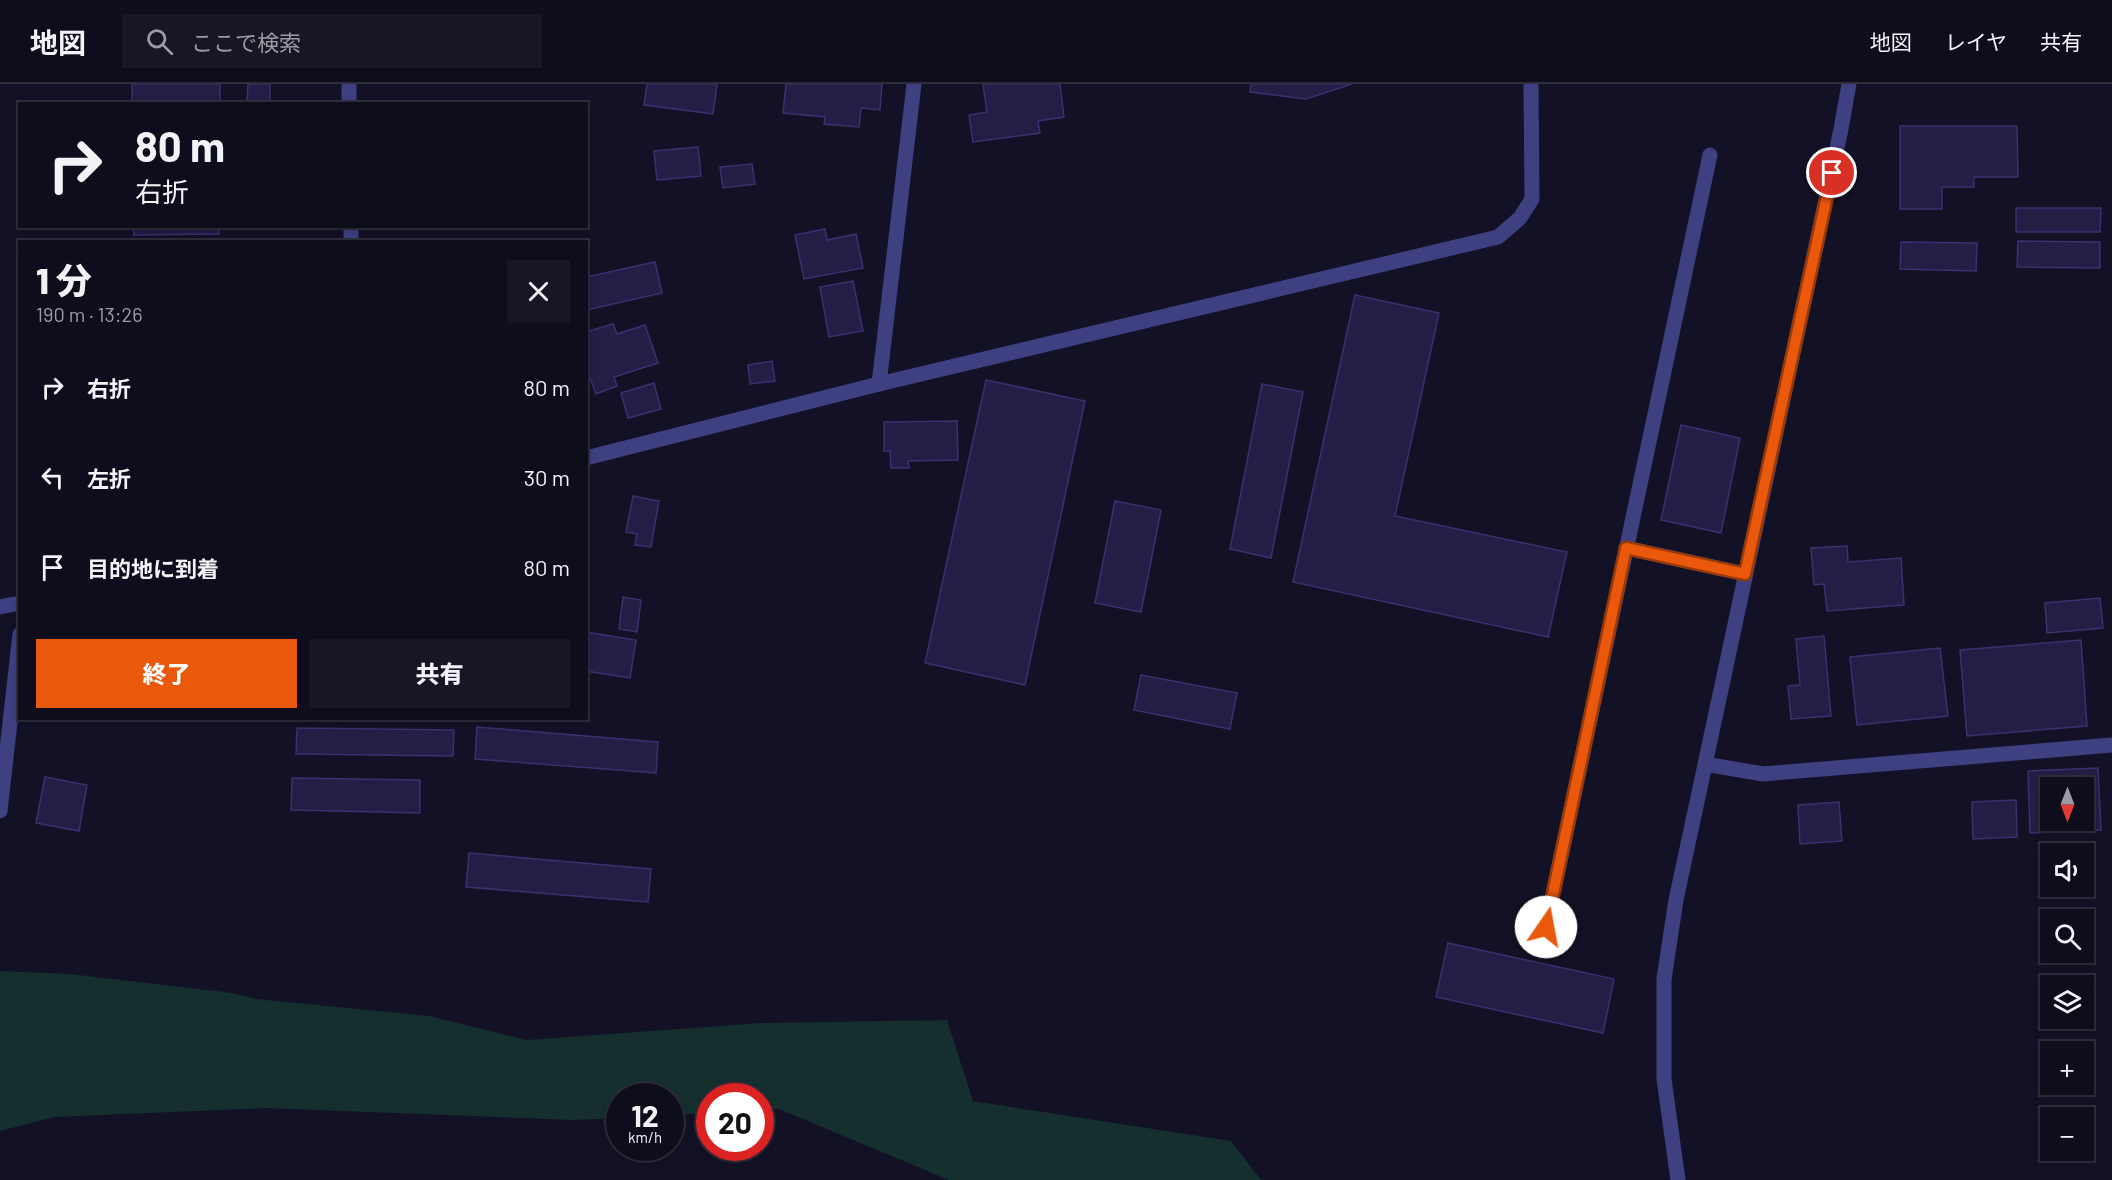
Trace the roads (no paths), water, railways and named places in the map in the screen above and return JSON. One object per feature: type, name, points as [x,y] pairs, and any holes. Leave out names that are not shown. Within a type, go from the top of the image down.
[{"type":"street","points":[[349,84],[349,102]]},
{"type":"street","points":[[879,384],[914,84]]},
{"type":"street","points":[[588,457],[879,384],[1498,237],[1520,218],[1532,199],[1531,84]]},
{"type":"street","points":[[1678,1180],[1664,1079],[1664,979],[1676,900],[1849,84]]},
{"type":"street","points":[[1546,927],[1710,155]]},
{"type":"street","points":[[1626,548],[1745,574]]},
{"type":"street","points":[[0,607],[18,603]]},
{"type":"street","points":[[0,811],[18,652]]},
{"type":"street","points":[[1705,764],[1763,774],[2112,745]]}]
